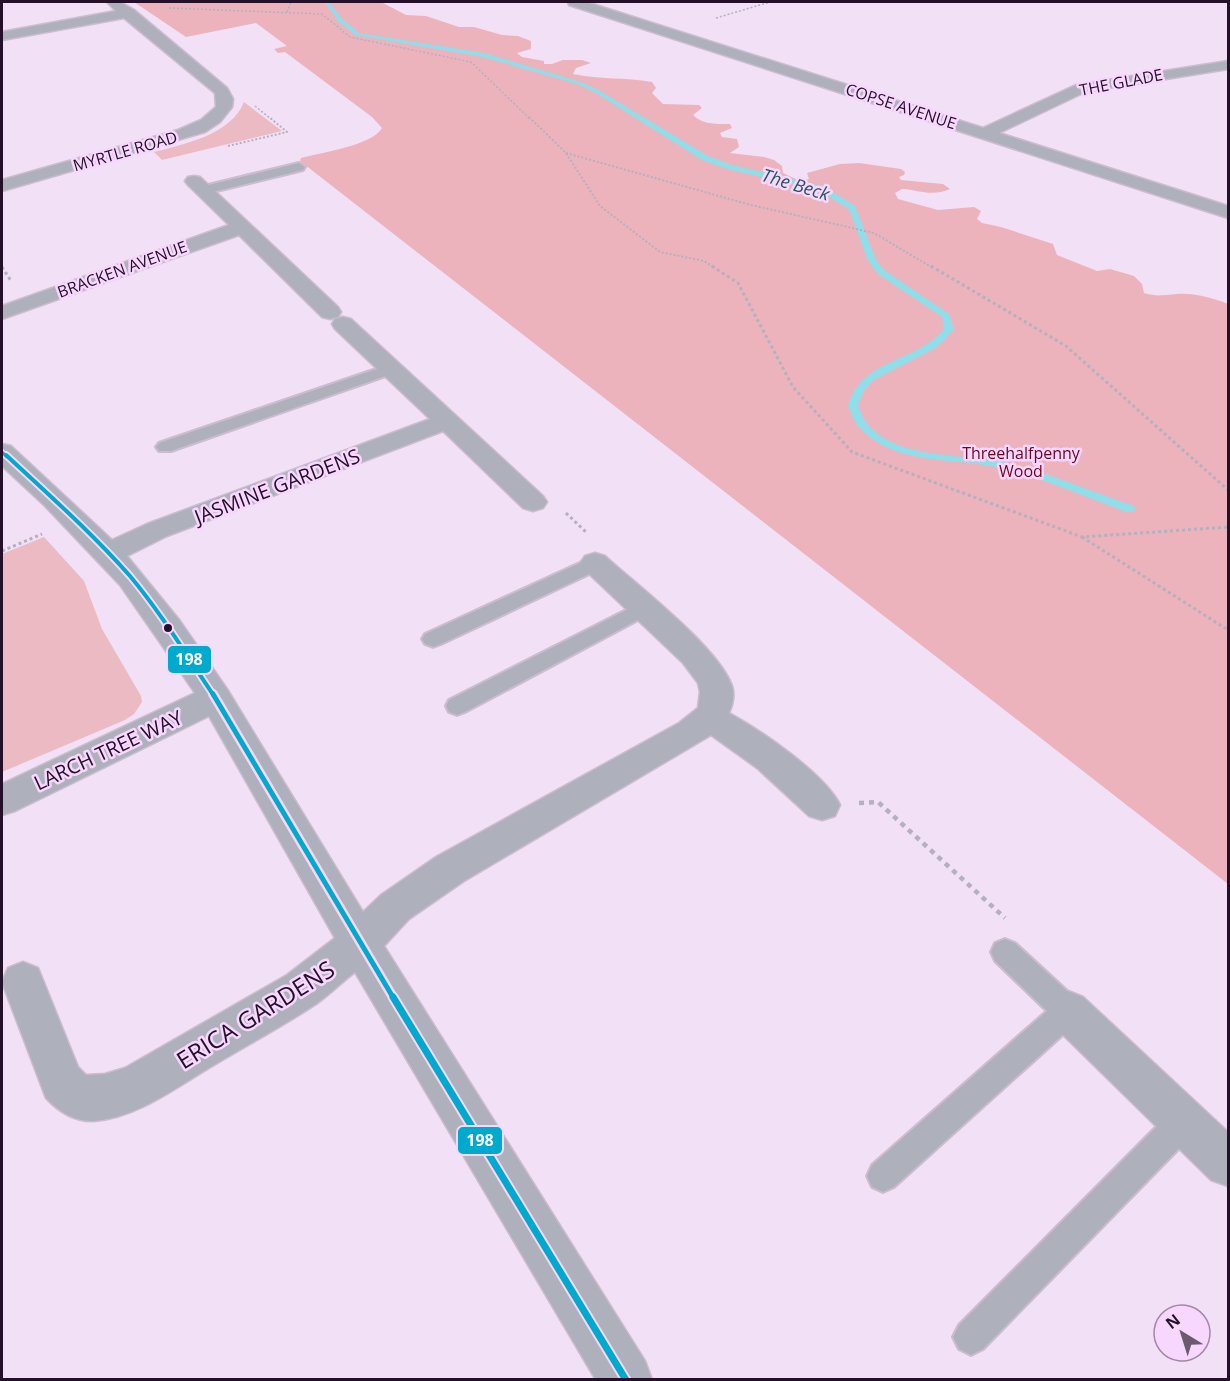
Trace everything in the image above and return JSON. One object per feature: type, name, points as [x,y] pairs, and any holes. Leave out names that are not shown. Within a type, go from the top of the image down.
[{"type":"street","points":[[112,2],[126,11]]},
{"type":"street","name":"COPSE AVENUE","points":[[574,2],[1228,212]]},
{"type":"street","points":[[2,36],[126,11]]},
{"type":"street","name":"MYRTLE ROAD","points":[[2,186],[150,145],[196,129],[219,114],[225,103],[222,91],[126,11]]},
{"type":"street","name":"THE GLADE","points":[[986,133],[1081,88],[1228,65]]},
{"type":"street","points":[[199,185],[336,318],[533,502]]},
{"type":"street","name":"BRACKEN AVENUE","points":[[2,312],[243,227]]},
{"type":"street","name":"JASMINE GARDENS","points":[[108,553],[158,530],[447,421]]},
{"type":"street","points":[[2,452],[55,500],[108,553],[151,604],[214,698],[626,1380]]},
{"type":"street","points":[[595,563],[694,655],[714,681],[718,693],[717,706],[710,718],[743,736],[822,805]]},
{"type":"street","name":"LARCH TREE WAY","points":[[2,800],[159,727],[214,698]]},
{"type":"street","name":"ERICA GARDENS","points":[[23,982],[62,1082],[73,1094],[91,1098],[112,1095],[138,1085],[184,1060],[302,990],[360,943],[395,907],[450,869],[691,732],[710,718]]},
{"type":"street","points":[[1068,1011],[1228,1163]]},
{"type":"lane","points":[[199,185],[299,167]]},
{"type":"lane","points":[[165,447],[391,369]]},
{"type":"lane","points":[[433,639],[595,563]]},
{"type":"lane","points":[[457,706],[644,608]]},
{"type":"lane","points":[[883,1176],[1068,1011],[1005,952]]},
{"type":"lane","points":[[971,1337],[1184,1121]]},
{"type":"path","points":[[287,12],[291,2]]},
{"type":"path","points":[[670,32],[770,2]]},
{"type":"path","points":[[126,11],[141,6],[322,14],[350,37],[471,62],[566,153],[600,206],[660,252],[704,261],[738,283],[793,387],[852,452],[1082,537],[1228,630]]},
{"type":"path","points":[[566,153],[751,205],[874,233],[1066,346],[1228,490]]},
{"type":"path","points":[[533,502],[553,502],[600,545],[595,563]]},
{"type":"path","points":[[1082,537],[1228,527]]},
{"type":"path","points":[[822,805],[878,802],[1013,926],[1005,952]]},
{"type":"shaded area","points":[[244,102],[282,131],[162,160],[154,152],[192,141],[218,130],[229,123]]},
{"type":"shaded area","points":[[44,537],[84,581],[102,629],[141,696],[142,702],[134,714],[125,720],[2,772],[2,554]]},
{"type":"green space","name":"Threehalfpenny Wood","points":[[134,2],[381,2],[406,15],[426,16],[459,27],[474,27],[502,35],[518,36],[531,41],[531,49],[517,53],[522,57],[544,61],[544,64],[563,60],[582,60],[591,63],[576,68],[573,74],[652,82],[656,88],[652,93],[663,104],[699,105],[702,108],[693,115],[701,121],[730,124],[732,128],[720,133],[722,137],[737,139],[739,147],[730,153],[774,160],[782,166],[783,173],[800,181],[809,179],[807,173],[840,164],[859,163],[901,169],[905,172],[899,177],[901,180],[943,184],[950,189],[931,193],[902,189],[895,193],[898,199],[938,210],[974,207],[981,211],[977,219],[982,223],[1053,244],[1057,255],[1097,271],[1110,269],[1134,276],[1142,284],[1144,293],[1197,295],[1228,304],[1228,884],[300,161],[301,158],[357,144],[377,134],[382,128],[372,117],[285,52],[278,53],[274,49],[287,46],[256,23],[186,37]]},
{"type":"waterway","name":"The Beck","points":[[327,2],[340,20],[357,34],[484,55],[579,83],[598,92],[705,158],[730,167],[820,188],[839,198],[852,208],[872,261],[881,272],[946,316],[949,329],[931,347],[870,378],[858,392],[853,405],[861,423],[879,439],[909,452],[942,459],[974,460],[1007,466],[1130,509]]},
{"type":"transit line","name":"198","points":[[2,452],[55,500],[108,553],[131,578],[169,629],[215,698],[360,943],[626,1380]]}]
